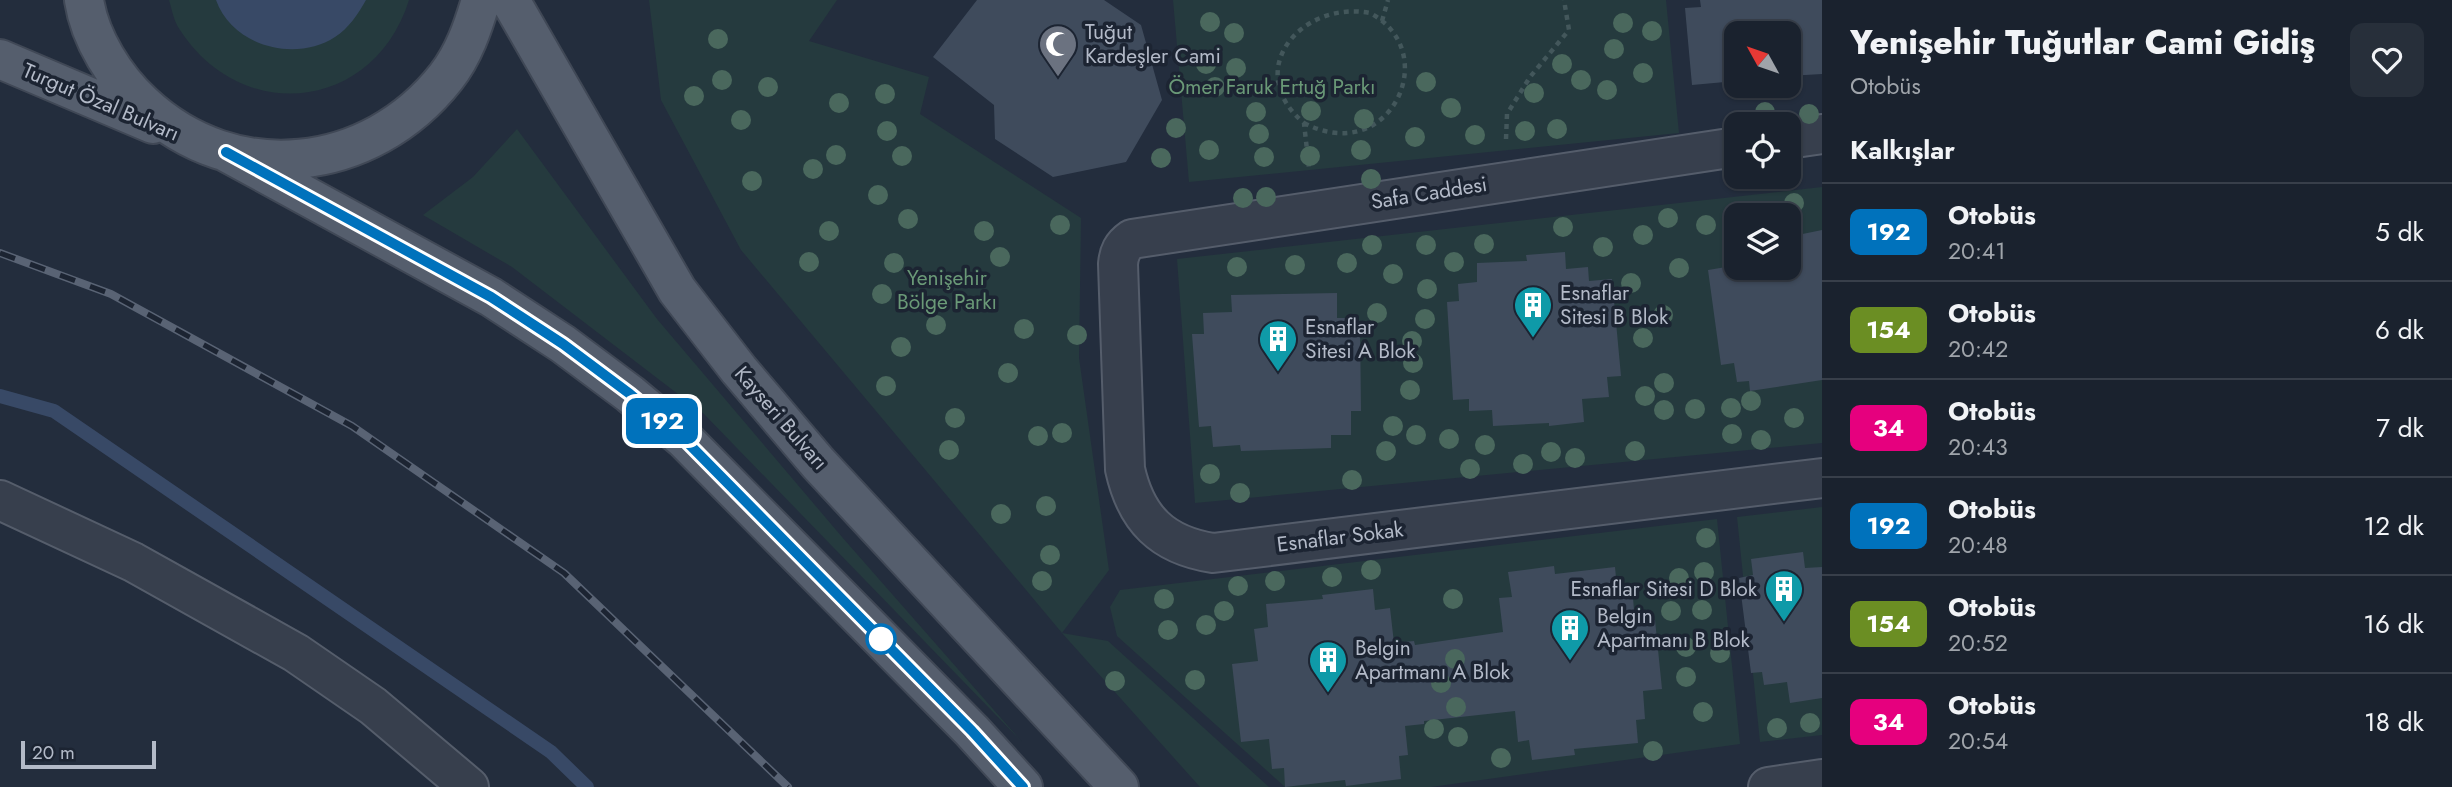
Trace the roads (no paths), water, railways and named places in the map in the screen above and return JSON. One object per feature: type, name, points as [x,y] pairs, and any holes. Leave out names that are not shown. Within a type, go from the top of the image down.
[{"type":"main road","points":[[85,0],[102,52],[128,90],[161,121],[491,297],[563,344],[684,439],[972,731],[1023,787]]},
{"type":"main road","points":[[214,148],[246,157],[291,161],[336,153],[379,136],[417,110],[448,75],[470,35],[481,0]]},
{"type":"main road","name":"Kayseri Bulvarı","points":[[510,0],[677,289],[692,310],[818,463],[1119,787]]},
{"type":"main road","name":"Turgut Özal Bulvarı","points":[[0,59],[214,148]]},
{"type":"street","points":[[1801,137],[1822,134]]},
{"type":"street","name":"Safa Caddesi","points":[[1125,244],[1141,237],[1724,149]]},
{"type":"street","name":"Esnaflar Sokak","points":[[1125,244],[1119,254],[1118,264],[1125,469],[1138,507],[1150,523],[1181,545],[1213,553],[1822,478]]},
{"type":"street","points":[[0,500],[133,562],[296,653],[373,706],[469,787]]},
{"type":"street","points":[[1768,787],[1822,779]]},
{"type":"water","points":[[216,0],[366,0],[349,25],[335,37],[302,49],[284,49],[250,39],[236,29],[224,16]]},
{"type":"waterway","points":[[0,396],[54,411],[551,752],[587,787]]},
{"type":"railway","points":[[0,253],[111,294],[352,426],[564,573],[788,787]]},
{"type":"place","name":"Tuğut Kardeşler Cami","points":[[1058,78]]},
{"type":"place","name":"Esnaflar Sitesi B Blok","points":[[1533,339]]},
{"type":"place","name":"Esnaflar Sitesi A Blok","points":[[1278,373]]},
{"type":"place","name":"Esnaflar Sitesi D Blok","points":[[1784,623]]},
{"type":"place","name":"Belgin Apartmanı B Blok","points":[[1570,662]]},
{"type":"place","name":"Belgin Apartmanı A Blok","points":[[1328,694]]},
{"type":"park label","name":"Ömer Faruk Ertuğ Parkı","points":[[1272,87]]},
{"type":"park label","name":"Yenişehir Bölge Parkı","points":[[947,290]]}]
